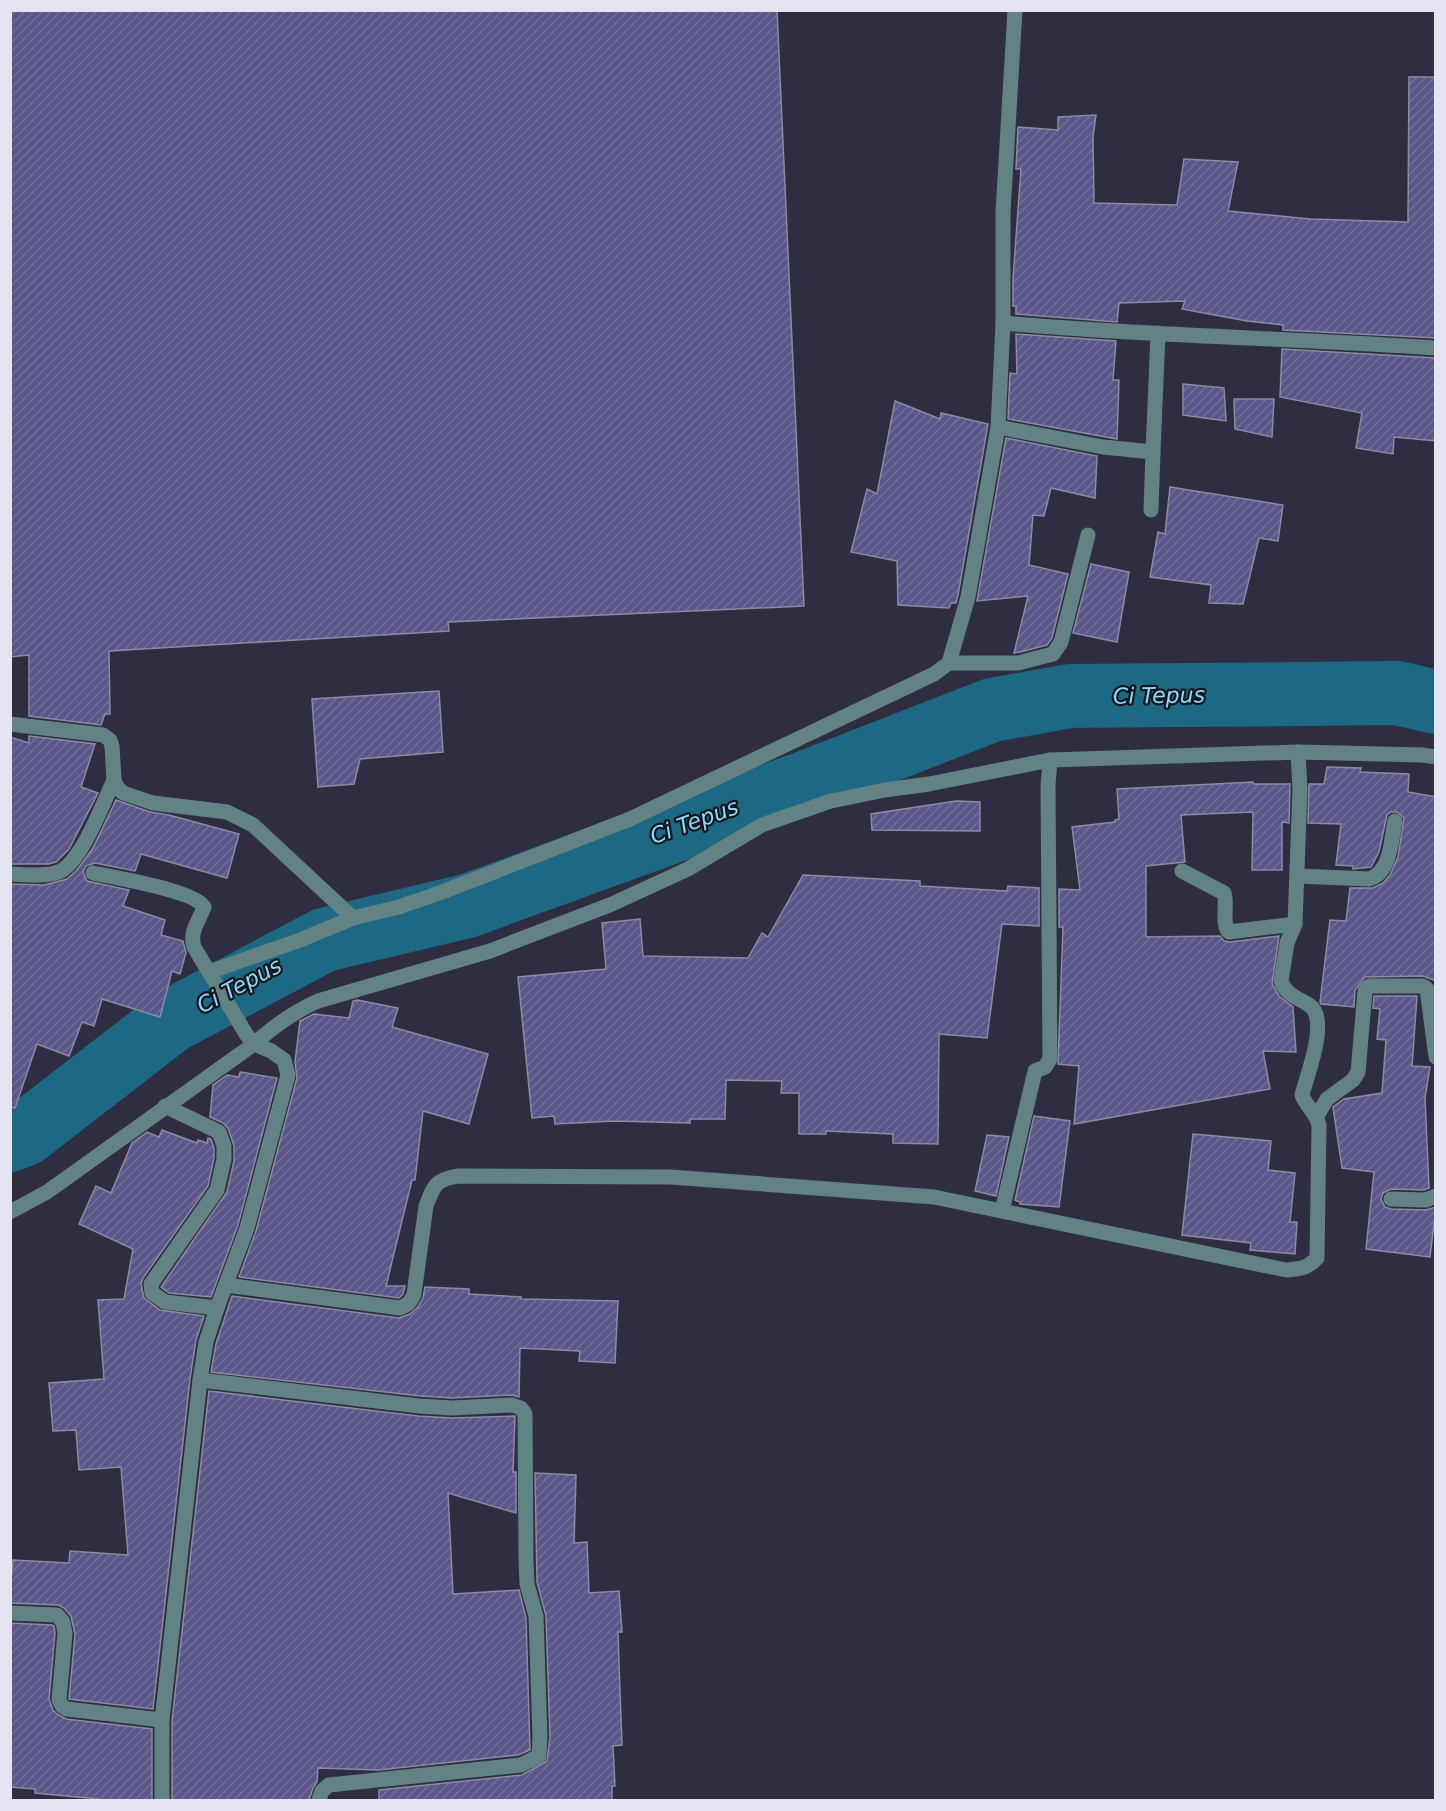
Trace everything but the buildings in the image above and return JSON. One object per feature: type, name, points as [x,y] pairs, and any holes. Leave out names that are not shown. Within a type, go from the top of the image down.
[{"type":"street","points":[[949,663],[968,597],[998,426],[1003,323],[1003,212],[1015,10]]},
{"type":"street","points":[[1003,323],[1080,330],[1300,339],[1436,348]]},
{"type":"street","points":[[1151,510],[1158,333]]},
{"type":"street","points":[[998,426],[1103,447],[1153,452]]},
{"type":"street","points":[[212,976],[353,918],[399,907],[442,892],[630,819],[934,674],[949,663],[1018,663],[1053,654],[1060,642],[1088,535]]},
{"type":"street","points":[[10,724],[103,735],[110,740],[114,780],[123,793],[153,803],[227,812],[254,825],[353,918]]},
{"type":"street","points":[[10,1212],[47,1192],[165,1106],[250,1039],[299,1010],[318,1001],[490,951],[612,904],[688,869],[762,825],[831,801],[1050,760],[1298,752],[1436,757]]},
{"type":"street","points":[[226,1285],[400,1308],[405,1306],[409,1304],[414,1294],[426,1206],[433,1187],[440,1181],[459,1176],[671,1177],[934,1197],[1286,1270],[1302,1269],[1311,1265],[1317,1258],[1319,1125],[1317,1116],[1305,1103],[1302,1095],[1317,1036],[1318,1018],[1312,1007],[1289,993],[1281,981],[1287,943],[1295,924],[1300,789],[1298,752]]},
{"type":"street","points":[[1002,1211],[1035,1071],[1045,1067],[1050,1059],[1048,785],[1050,760]]},
{"type":"street","points":[[10,874],[36,875],[60,871],[78,854],[114,780]]},
{"type":"street","points":[[1298,876],[1369,879],[1376,877],[1385,866],[1395,821]]},
{"type":"street","points":[[1182,871],[1224,893],[1227,906],[1225,928],[1229,932],[1295,924]]},
{"type":"street","points":[[93,873],[182,893],[202,903],[204,907],[191,939],[194,947],[250,1039],[284,1060],[288,1075],[248,1228],[206,1342],[162,1720],[162,1800]]},
{"type":"street","points":[[1317,1116],[1327,1099],[1353,1080],[1358,1072],[1365,991],[1370,986],[1423,986],[1426,989],[1436,1057]]},
{"type":"street","points":[[165,1106],[219,1132],[224,1146],[224,1159],[217,1190],[151,1284],[152,1293],[165,1302],[217,1308]]},
{"type":"street","points":[[1391,1199],[1426,1200],[1436,1196]]},
{"type":"street","points":[[200,1380],[419,1406],[452,1408],[512,1405],[521,1408],[525,1414],[526,1561],[527,1584],[536,1616],[539,1756],[521,1765],[329,1785],[322,1791],[319,1800]]},
{"type":"street","points":[[10,1613],[57,1616],[63,1622],[59,1700],[62,1706],[162,1720]]},
{"type":"waterway","name":"Ci Tepus","points":[[10,1140],[25,1134],[171,1021],[324,940],[467,906],[802,784],[992,710],[1070,696],[1397,693],[1436,702]]}]
